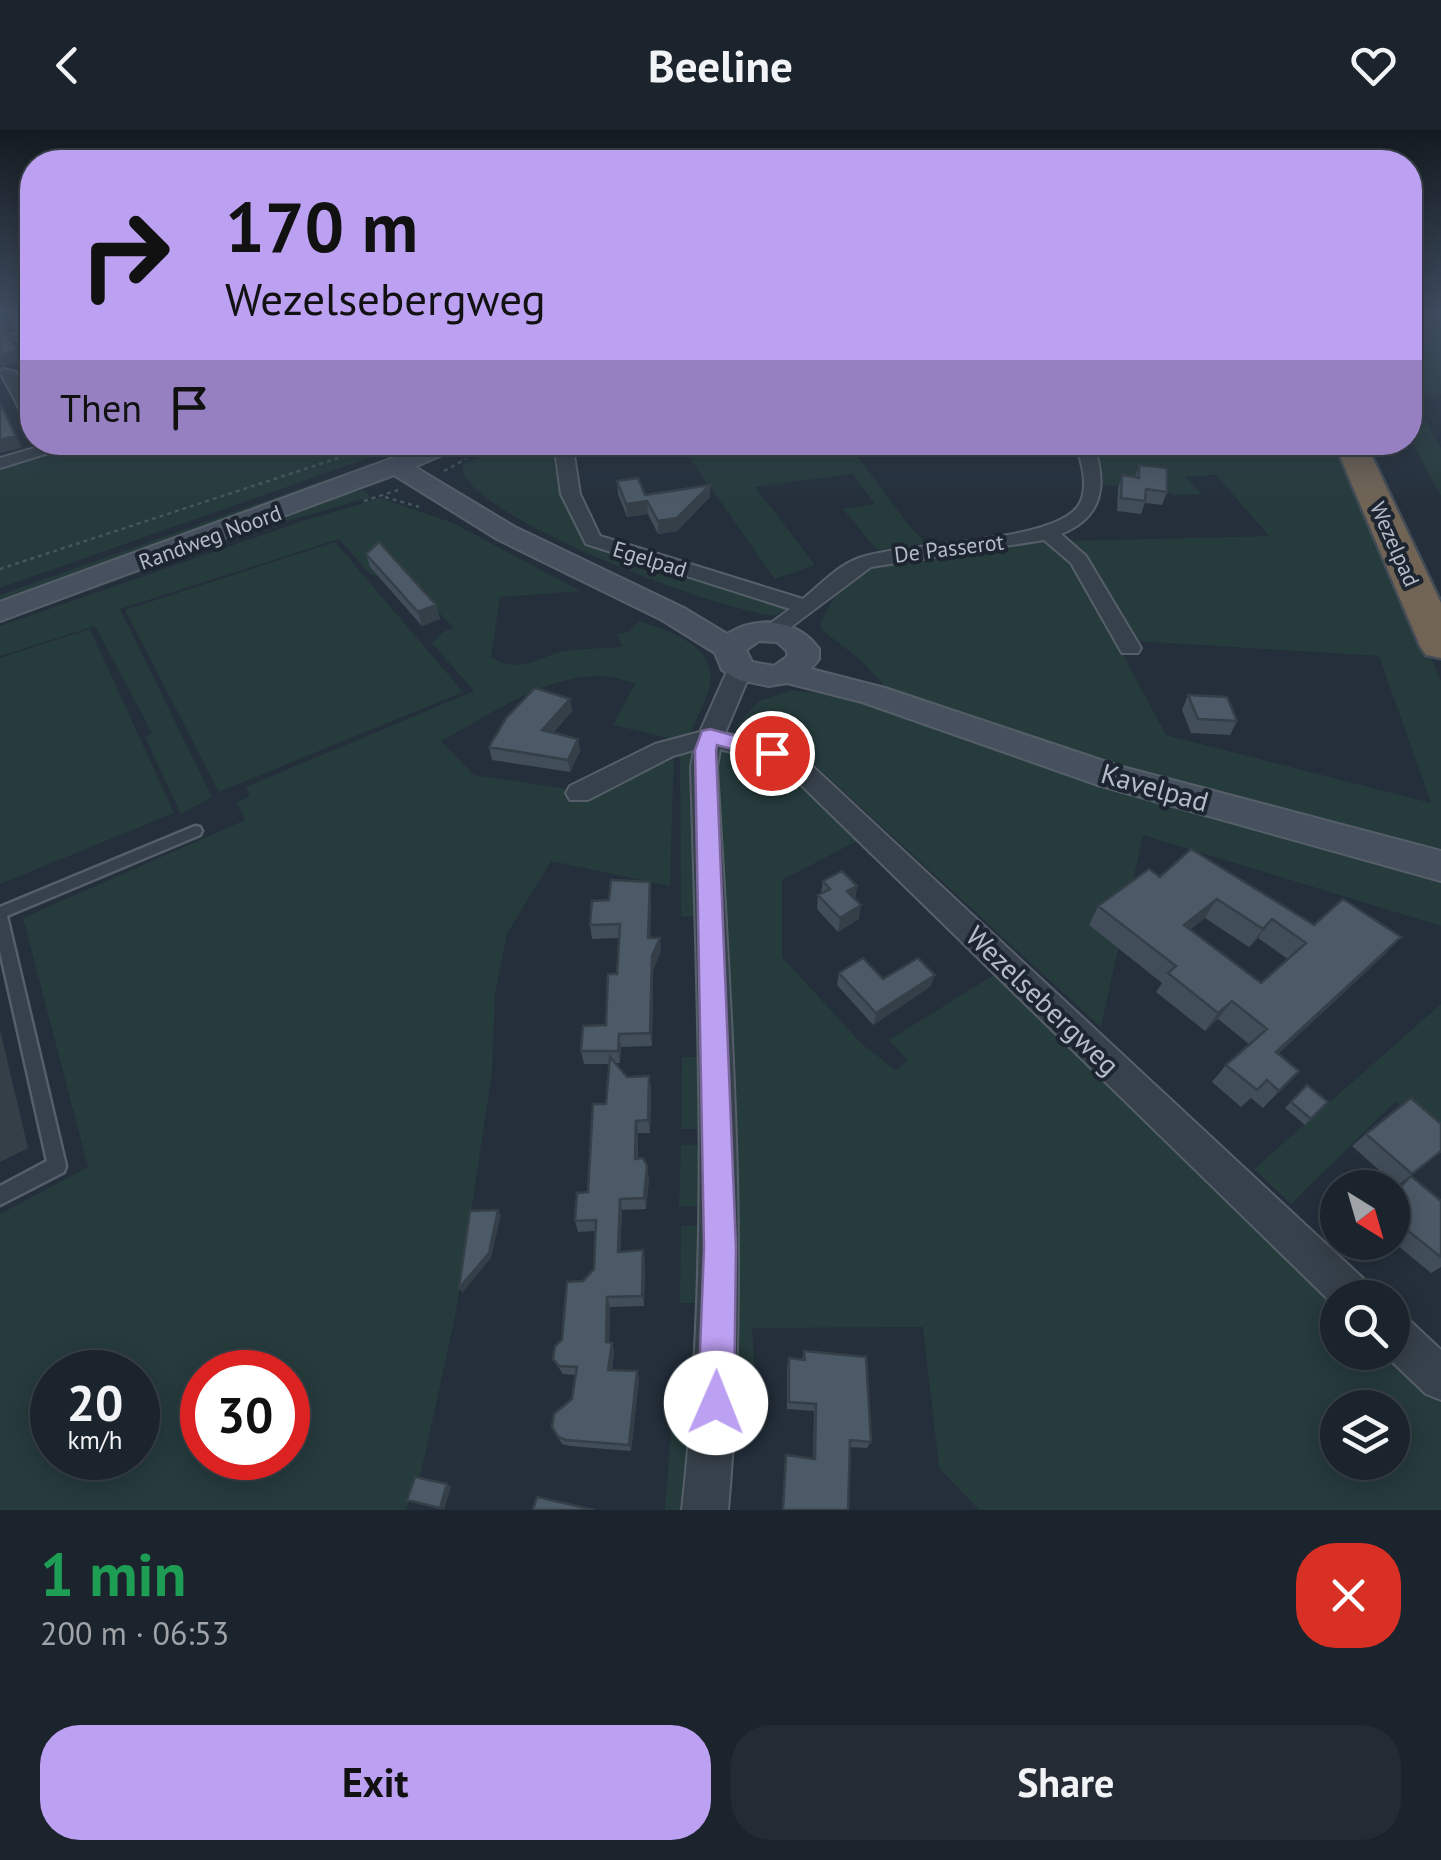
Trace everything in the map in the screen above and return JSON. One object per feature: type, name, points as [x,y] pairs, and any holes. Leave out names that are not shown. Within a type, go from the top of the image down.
[{"type":"highway","name":"Wezelpad","points":[[1356,455],[1441,646]]},
{"type":"highway","name":"Wezelpad","points":[[1386,455],[1441,566]]},
{"type":"street","name":"Egelpad","points":[[564,455],[566,474],[593,540],[808,607]]},
{"type":"street","name":"De Passerot","points":[[767,654],[835,578],[865,562],[927,548],[1048,533],[1074,522],[1088,508],[1093,488],[1086,455]]},
{"type":"street","name":"Randweg Noord","points":[[0,609],[311,500],[350,491],[396,460]]},
{"type":"street","name":"Kavelpad","points":[[396,460],[506,533],[673,614],[767,654],[873,695],[1111,776],[1441,866]]},
{"type":"street","points":[[1048,533],[1080,560],[1130,648]]},
{"type":"street","points":[[705,1510],[716,1403],[720,1248],[704,767],[717,724],[767,654]]},
{"type":"street","points":[[579,794],[717,724]]},
{"type":"street","name":"Wezelsebergweg","points":[[717,724],[801,770],[1336,1280]]},
{"type":"street","points":[[1410,1350],[1441,1379]]},
{"type":"lane","points":[[0,1196],[56,1166],[0,915],[195,831]]},
{"type":"path","points":[[0,569],[351,455],[396,460]]},
{"type":"path","points":[[348,462],[351,455]]},
{"type":"green space","points":[[1422,376],[1441,376],[1441,394],[1422,398]]},
{"type":"green space","points":[[1422,415],[1441,448],[1441,496],[1419,455],[1422,455]]},
{"type":"green space","points":[[39,455],[377,455],[0,588],[0,465]]},
{"type":"green space","points":[[486,455],[560,455],[562,479],[584,541],[590,546],[788,608],[775,616],[745,610],[606,561],[514,516],[481,494],[463,473],[463,464]]},
{"type":"green space","points":[[687,455],[857,455],[926,543],[877,550],[843,509],[875,504],[853,474],[755,487],[815,565],[775,579]]},
{"type":"green space","points":[[1091,455],[1341,455],[1441,681],[1441,851],[1159,776],[903,696],[885,687],[863,662],[822,630],[820,623],[842,584],[866,567],[1042,536],[1066,548],[1166,735],[1431,803],[1379,656],[1135,641],[1093,569],[1071,541],[1269,536],[1216,475],[1185,476],[1201,494],[1172,495],[1158,482],[1145,477],[1116,486],[1095,484]]},
{"type":"green space","points":[[338,475],[350,481],[0,603],[0,595]]},
{"type":"green space","points":[[363,490],[371,497],[284,522],[0,622],[0,615],[319,501]]},
{"type":"green space","points":[[380,498],[453,523],[581,591],[500,597],[491,657],[499,661],[514,665],[559,652],[623,647],[617,634],[629,632],[639,621],[676,635],[706,659],[710,684],[690,736],[673,739],[613,725],[635,684],[610,677],[585,677],[560,682],[510,702],[441,741],[474,775],[574,790],[674,751],[670,886],[551,861],[507,934],[495,994],[492,1073],[455,1317],[421,1472],[406,1510],[0,1510],[0,1214],[88,1167],[23,918],[245,820],[237,802],[250,796],[246,787],[474,691],[432,643],[454,628],[401,574],[371,575],[339,539],[120,609],[212,797],[181,814],[145,737],[152,733],[95,626],[0,656],[0,626]]},
{"type":"green space","points":[[335,542],[463,692],[219,792],[125,610]]},
{"type":"green space","points":[[90,629],[174,813],[0,884],[0,658]]},
{"type":"green space","points":[[792,690],[859,700],[1441,872],[1441,926],[1143,835],[1101,1027],[816,766],[790,745],[735,727],[759,701]]},
{"type":"green space","points":[[680,748],[696,754],[700,916],[681,917]]},
{"type":"green space","points":[[732,748],[786,766],[865,837],[782,880],[782,957],[862,1044],[895,1070],[908,1061],[889,1040],[1002,970],[1320,1280],[1320,1370],[1410,1370],[1410,1366],[1441,1390],[1441,1510],[979,1510],[939,1468],[923,1327],[752,1328],[757,1406],[733,1407],[716,753]]},
{"type":"green space","points":[[1441,1004],[1441,1138],[1395,1102],[1326,1170],[1320,1170],[1320,1176],[1291,1204],[1254,1169]]},
{"type":"green space","points":[[682,1057],[700,1057],[701,1129],[681,1129]]},
{"type":"green space","points":[[704,1144],[706,1205],[679,1207],[681,1145]]},
{"type":"green space","points":[[681,1226],[698,1226],[698,1303],[680,1303]]},
{"type":"green space","points":[[675,1382],[702,1385],[689,1510],[665,1510]]},
{"type":"building","points":[[0,403],[16,436],[0,440]]},
{"type":"building","points":[[1139,465],[1167,468],[1167,492],[1146,489],[1145,501],[1121,498],[1122,475],[1139,478]]},
{"type":"building","points":[[638,478],[645,495],[710,485],[677,518],[658,521],[647,501],[626,504],[617,481]]},
{"type":"building","points":[[379,542],[436,605],[418,612],[366,554]]},
{"type":"building","points":[[535,688],[570,699],[542,730],[578,739],[568,760],[489,747],[506,718]]},
{"type":"building","points":[[1188,695],[1227,697],[1237,721],[1198,719]]},
{"type":"building","points":[[1191,849],[1314,925],[1343,899],[1401,937],[1276,1052],[1299,1071],[1279,1091],[1267,1080],[1257,1090],[1226,1065],[1267,1029],[1232,1001],[1218,1013],[1168,973],[1176,966],[1098,906],[1149,869],[1160,877]],"holes":[[[1217,899],[1263,929],[1272,919],[1306,943],[1261,983],[1184,925]]]},
{"type":"building","points":[[842,871],[857,886],[847,891],[861,905],[840,918],[818,895],[830,889],[823,881]]},
{"type":"building","points":[[611,880],[650,882],[648,938],[660,938],[652,956],[650,1033],[619,1034],[618,1051],[581,1051],[583,1026],[606,1025],[608,974],[617,974],[620,924],[590,925],[592,901],[609,900]]},
{"type":"building","points":[[863,958],[883,979],[918,958],[935,975],[876,1013],[839,973]]},
{"type":"building","points":[[610,1057],[627,1077],[649,1076],[648,1120],[636,1121],[635,1159],[643,1158],[647,1166],[644,1198],[620,1199],[618,1252],[643,1250],[642,1296],[607,1297],[606,1342],[612,1343],[608,1370],[637,1371],[629,1445],[566,1440],[558,1437],[552,1427],[554,1414],[572,1399],[577,1367],[559,1366],[553,1359],[555,1346],[562,1340],[567,1282],[583,1281],[594,1269],[596,1220],[575,1221],[577,1193],[588,1192],[593,1104],[606,1104]]},
{"type":"building","points":[[1307,1085],[1328,1102],[1311,1119],[1291,1102]]},
{"type":"building","points":[[1411,1098],[1441,1124],[1441,1151],[1412,1174],[1366,1134]]},
{"type":"building","points":[[1410,1177],[1441,1201],[1441,1257],[1410,1232]]},
{"type":"building","points":[[498,1210],[489,1253],[459,1288],[470,1211]]},
{"type":"building","points":[[804,1351],[866,1357],[871,1442],[850,1440],[848,1510],[783,1510],[786,1455],[815,1459],[816,1404],[789,1402],[789,1358],[805,1360]]},
{"type":"building","points":[[415,1477],[447,1484],[440,1508],[407,1500]]},
{"type":"building","points":[[537,1497],[594,1510],[533,1510]]},
{"type":"route","points":[[716,1403],[720,1248],[705,750],[710,736],[772,753]]}]
